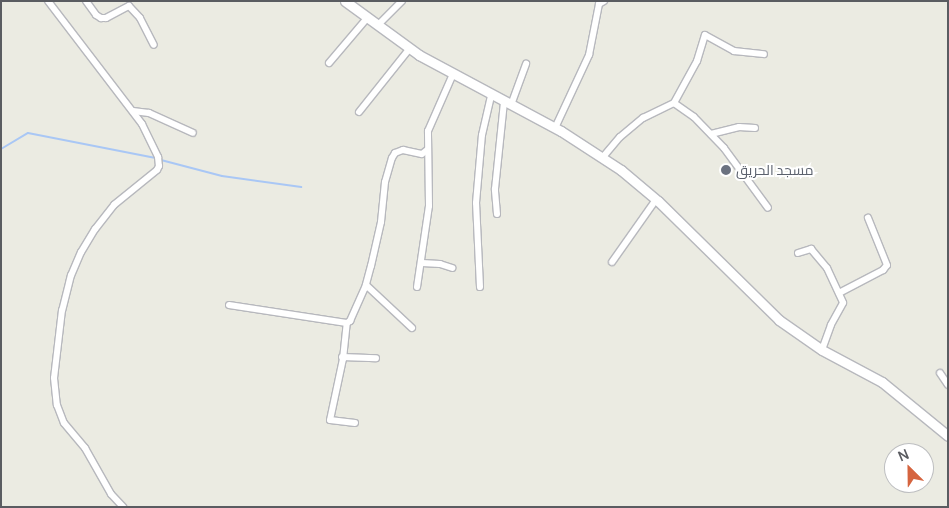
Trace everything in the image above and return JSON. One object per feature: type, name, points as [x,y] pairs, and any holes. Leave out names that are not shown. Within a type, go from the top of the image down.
[{"type":"street","points":[[48,1],[132,112],[149,136],[158,156],[159,166],[157,170],[114,205],[95,229],[81,252],[71,275],[62,310],[54,378],[57,405],[64,423],[85,448],[111,494],[123,507]]},
{"type":"street","points":[[86,1],[96,15],[101,18],[106,18],[129,6],[140,18],[154,45]]},
{"type":"street","points":[[345,1],[410,48],[491,96],[554,128],[603,157],[621,170],[654,201],[658,201],[779,320],[822,350],[882,382],[948,436]]},
{"type":"street","points":[[378,25],[402,1]]},
{"type":"street","points":[[554,128],[589,55],[599,4],[604,1]]},
{"type":"street","points":[[329,63],[368,17]]},
{"type":"street","points":[[603,157],[620,137],[643,118],[674,103],[697,61],[705,35],[734,51],[764,54]]},
{"type":"street","points":[[359,112],[410,48]]},
{"type":"street","points":[[497,214],[495,189],[508,104],[526,64]]},
{"type":"street","points":[[418,287],[430,187],[427,150],[429,127],[453,74]]},
{"type":"street","points":[[480,287],[476,203],[482,136],[491,96]]},
{"type":"street","points":[[674,103],[680,105],[711,134],[768,208]]},
{"type":"street","points":[[132,112],[149,113],[193,134]]},
{"type":"street","points":[[711,134],[739,128],[755,128]]},
{"type":"street","points":[[355,423],[330,420],[347,324],[366,284],[379,234],[385,182],[394,153],[403,150],[422,154],[427,150]]},
{"type":"street","points":[[612,262],[654,201]]},
{"type":"street","points":[[838,293],[884,270],[887,265],[868,218]]},
{"type":"street","points":[[798,253],[811,249],[827,268],[843,303],[831,325],[822,350]]},
{"type":"street","points":[[422,263],[440,264],[452,268]]},
{"type":"street","points":[[366,284],[412,328]]},
{"type":"street","points":[[229,305],[347,324]]},
{"type":"street","points":[[342,357],[376,358]]},
{"type":"street","points":[[940,373],[948,385]]},
{"type":"waterway","points":[[1,149],[28,133],[156,158]]},
{"type":"waterway","points":[[161,160],[222,176],[301,187]]},
{"type":"place","name":"مسجد الحريق","points":[[726,170]]}]
